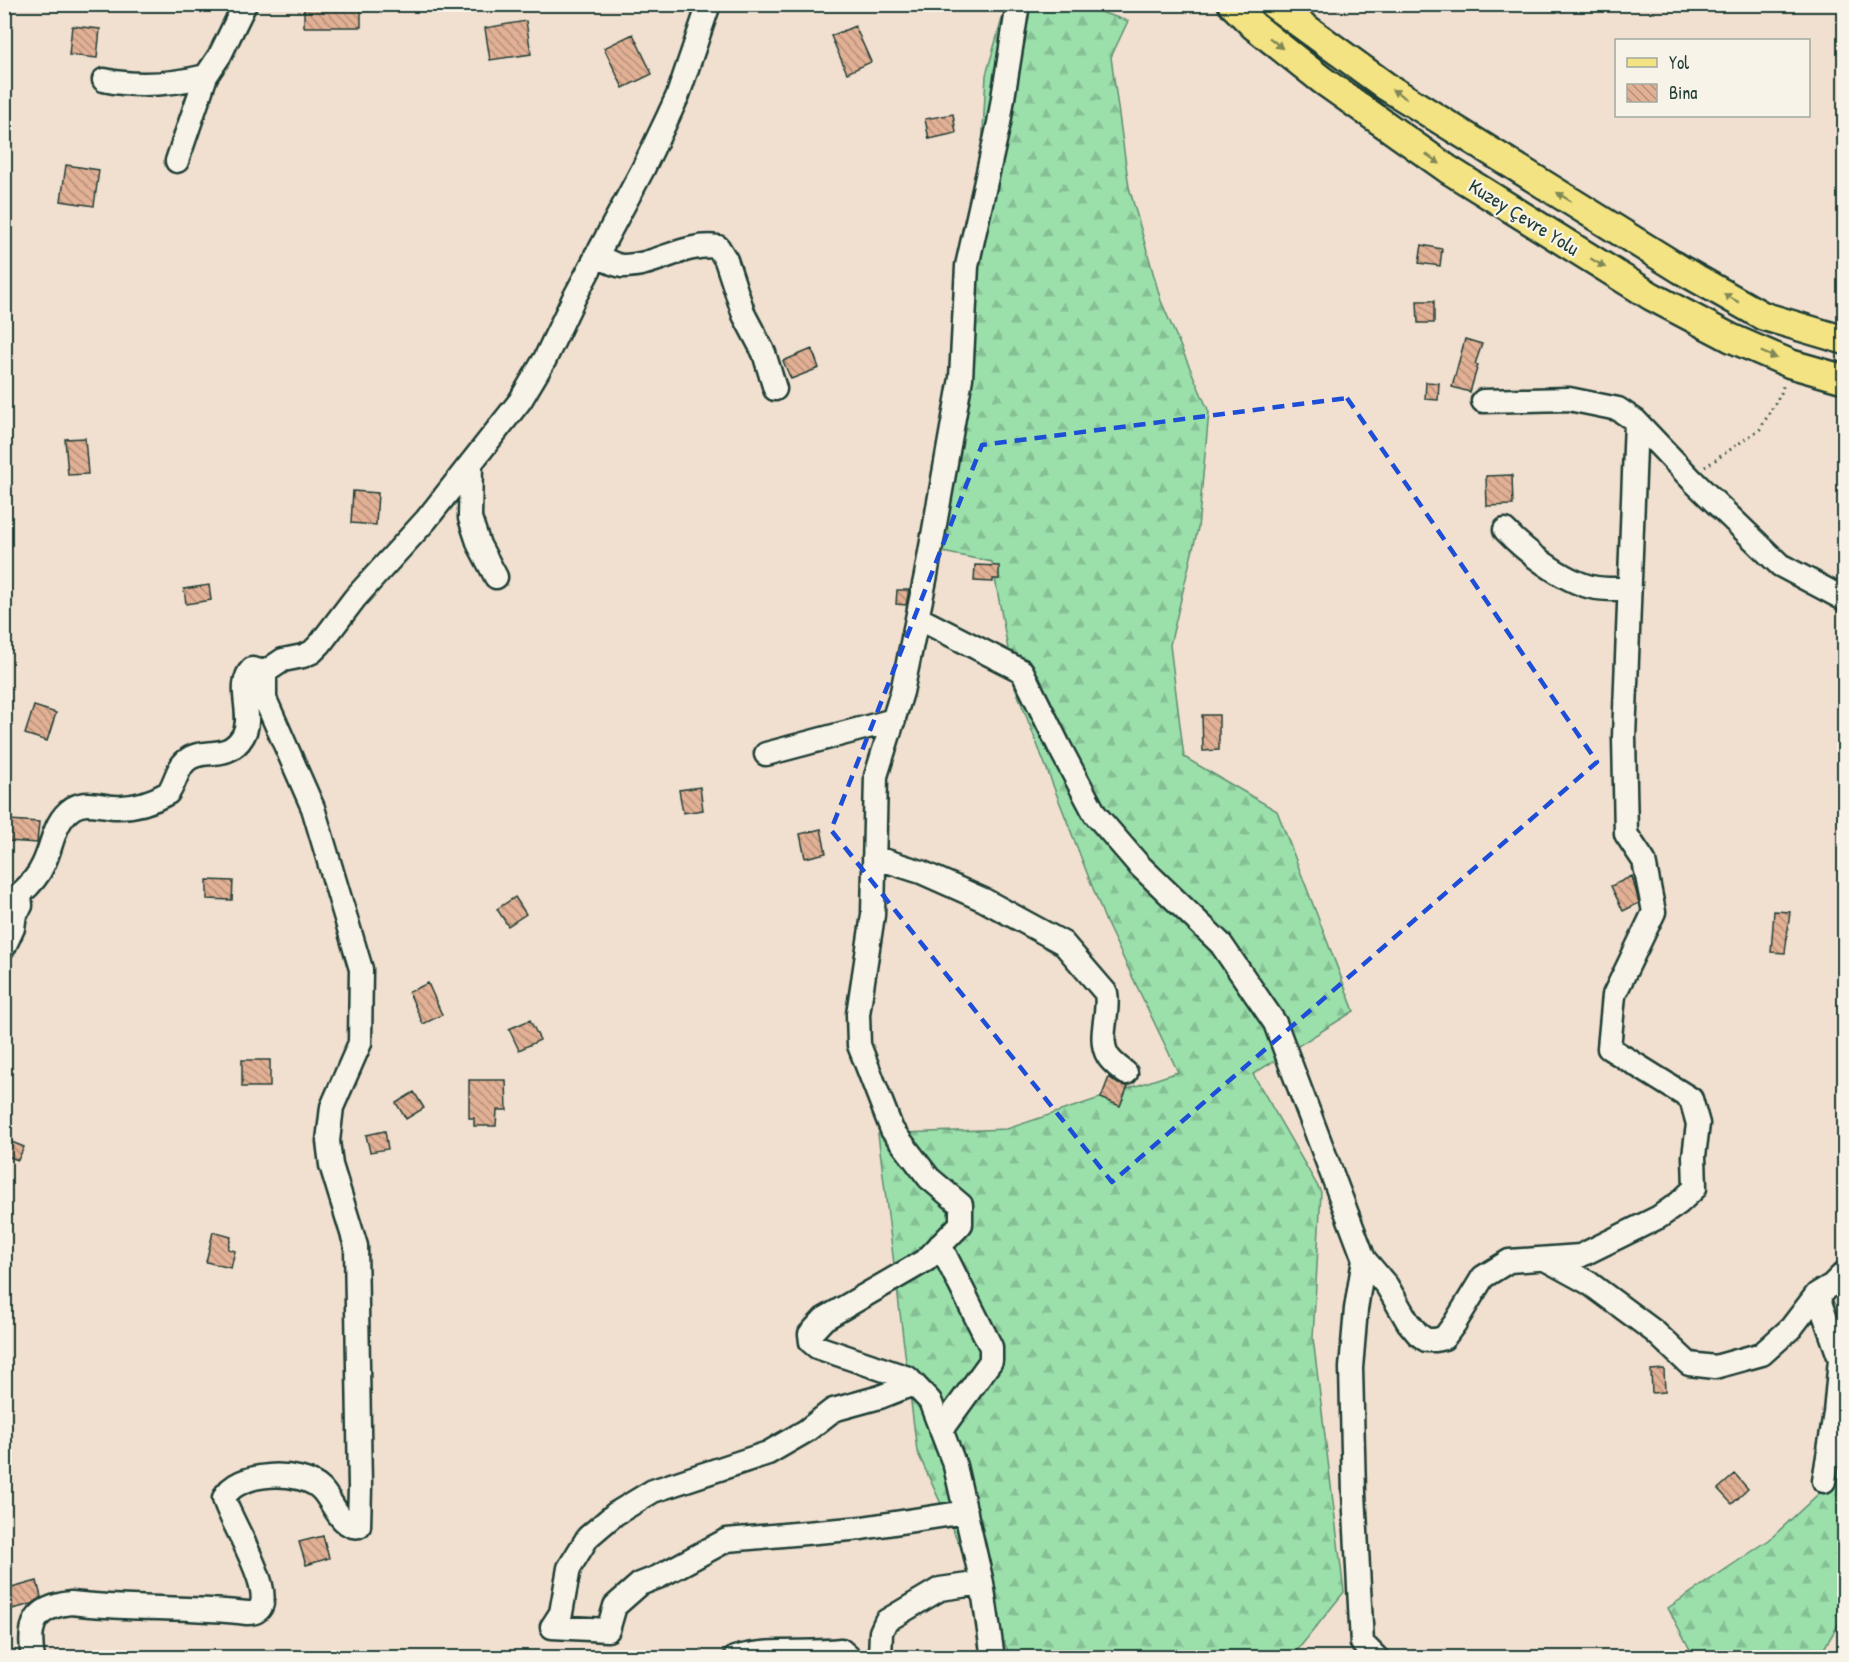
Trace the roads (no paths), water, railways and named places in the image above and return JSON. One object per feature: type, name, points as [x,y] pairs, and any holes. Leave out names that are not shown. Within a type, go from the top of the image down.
[{"type":"main road","name":"Kuzey Çevre Yolu","points":[[1232,4],[1254,26],[1322,80],[1449,170],[1651,296],[1731,338],[1791,364],[1845,379]]},
{"type":"main road","name":"Kuzey Çevre Yolu","points":[[1273,4],[1387,87],[1680,269],[1763,316],[1845,340]]},
{"type":"street","points":[[177,161],[206,76],[220,55],[245,4]]},
{"type":"street","points":[[4,947],[13,928],[15,914],[21,906],[20,894],[42,868],[54,834],[64,817],[79,805],[128,806],[161,797],[172,787],[184,762],[193,756],[225,752],[235,745],[243,736],[246,726],[245,692],[249,672],[252,669],[265,672],[283,660],[312,652],[355,598],[426,520],[506,420],[534,381],[596,255],[643,169],[678,95],[710,4]]},
{"type":"street","points":[[993,1658],[982,1583],[955,1466],[930,1401],[908,1378],[817,1347],[811,1342],[810,1334],[825,1319],[926,1260],[961,1224],[960,1204],[929,1178],[892,1130],[859,1045],[858,1014],[873,915],[876,776],[902,692],[918,618],[961,378],[967,266],[999,123],[1018,4]]},
{"type":"street","points":[[104,80],[176,83],[206,76]]},
{"type":"street","points":[[596,255],[620,266],[662,258],[707,245],[718,247],[726,260],[744,315],[764,353],[775,389]]},
{"type":"street","points":[[1483,401],[1569,399],[1618,409],[1636,420],[1690,478],[1779,565],[1845,599]]},
{"type":"street","points":[[918,618],[1022,671],[1095,813],[1139,866],[1221,944],[1275,1023],[1364,1259],[1388,1286],[1408,1322],[1418,1334],[1426,1340],[1444,1338],[1484,1277],[1509,1261],[1580,1256],[1659,1217],[1680,1203],[1695,1188],[1694,1156],[1698,1124],[1691,1099],[1609,1048],[1614,995],[1654,912],[1644,861],[1626,834],[1624,737],[1636,420]]},
{"type":"street","points":[[471,463],[470,518],[479,545],[496,577]]},
{"type":"street","points":[[1505,530],[1540,560],[1577,583],[1593,588],[1629,590]]},
{"type":"street","points":[[33,1658],[31,1639],[35,1620],[43,1611],[61,1604],[182,1608],[246,1613],[254,1613],[260,1609],[263,1598],[256,1568],[225,1505],[226,1493],[235,1486],[258,1478],[298,1476],[320,1488],[344,1522],[355,1527],[360,1521],[356,1246],[331,1165],[328,1142],[332,1107],[360,1042],[361,969],[313,808],[265,699],[265,672]]},
{"type":"street","points":[[766,754],[894,720]]},
{"type":"street","points":[[874,857],[921,872],[984,900],[1063,943],[1106,993],[1108,1002],[1104,1046],[1109,1058],[1126,1073]]},
{"type":"street","points":[[940,1245],[991,1347],[991,1361],[941,1430]]},
{"type":"street","points":[[1364,1259],[1356,1309],[1351,1368],[1354,1493],[1362,1643],[1377,1658]]},
{"type":"street","points":[[1545,1259],[1588,1283],[1655,1332],[1689,1364],[1716,1367],[1762,1354],[1791,1328],[1817,1294],[1832,1285],[1845,1272]]},
{"type":"street","points":[[1817,1294],[1840,1359],[1824,1481]]},
{"type":"street","points":[[913,1384],[880,1397],[833,1410],[806,1431],[768,1453],[653,1491],[615,1514],[588,1537],[569,1568],[561,1613],[552,1627],[608,1630],[615,1606],[640,1584],[658,1577],[727,1540],[862,1528],[966,1512]]},
{"type":"street","points":[[880,1658],[881,1632],[886,1622],[940,1589],[982,1583]]},
{"type":"street","points":[[735,1658],[779,1652],[821,1653],[841,1650],[850,1658]]}]
